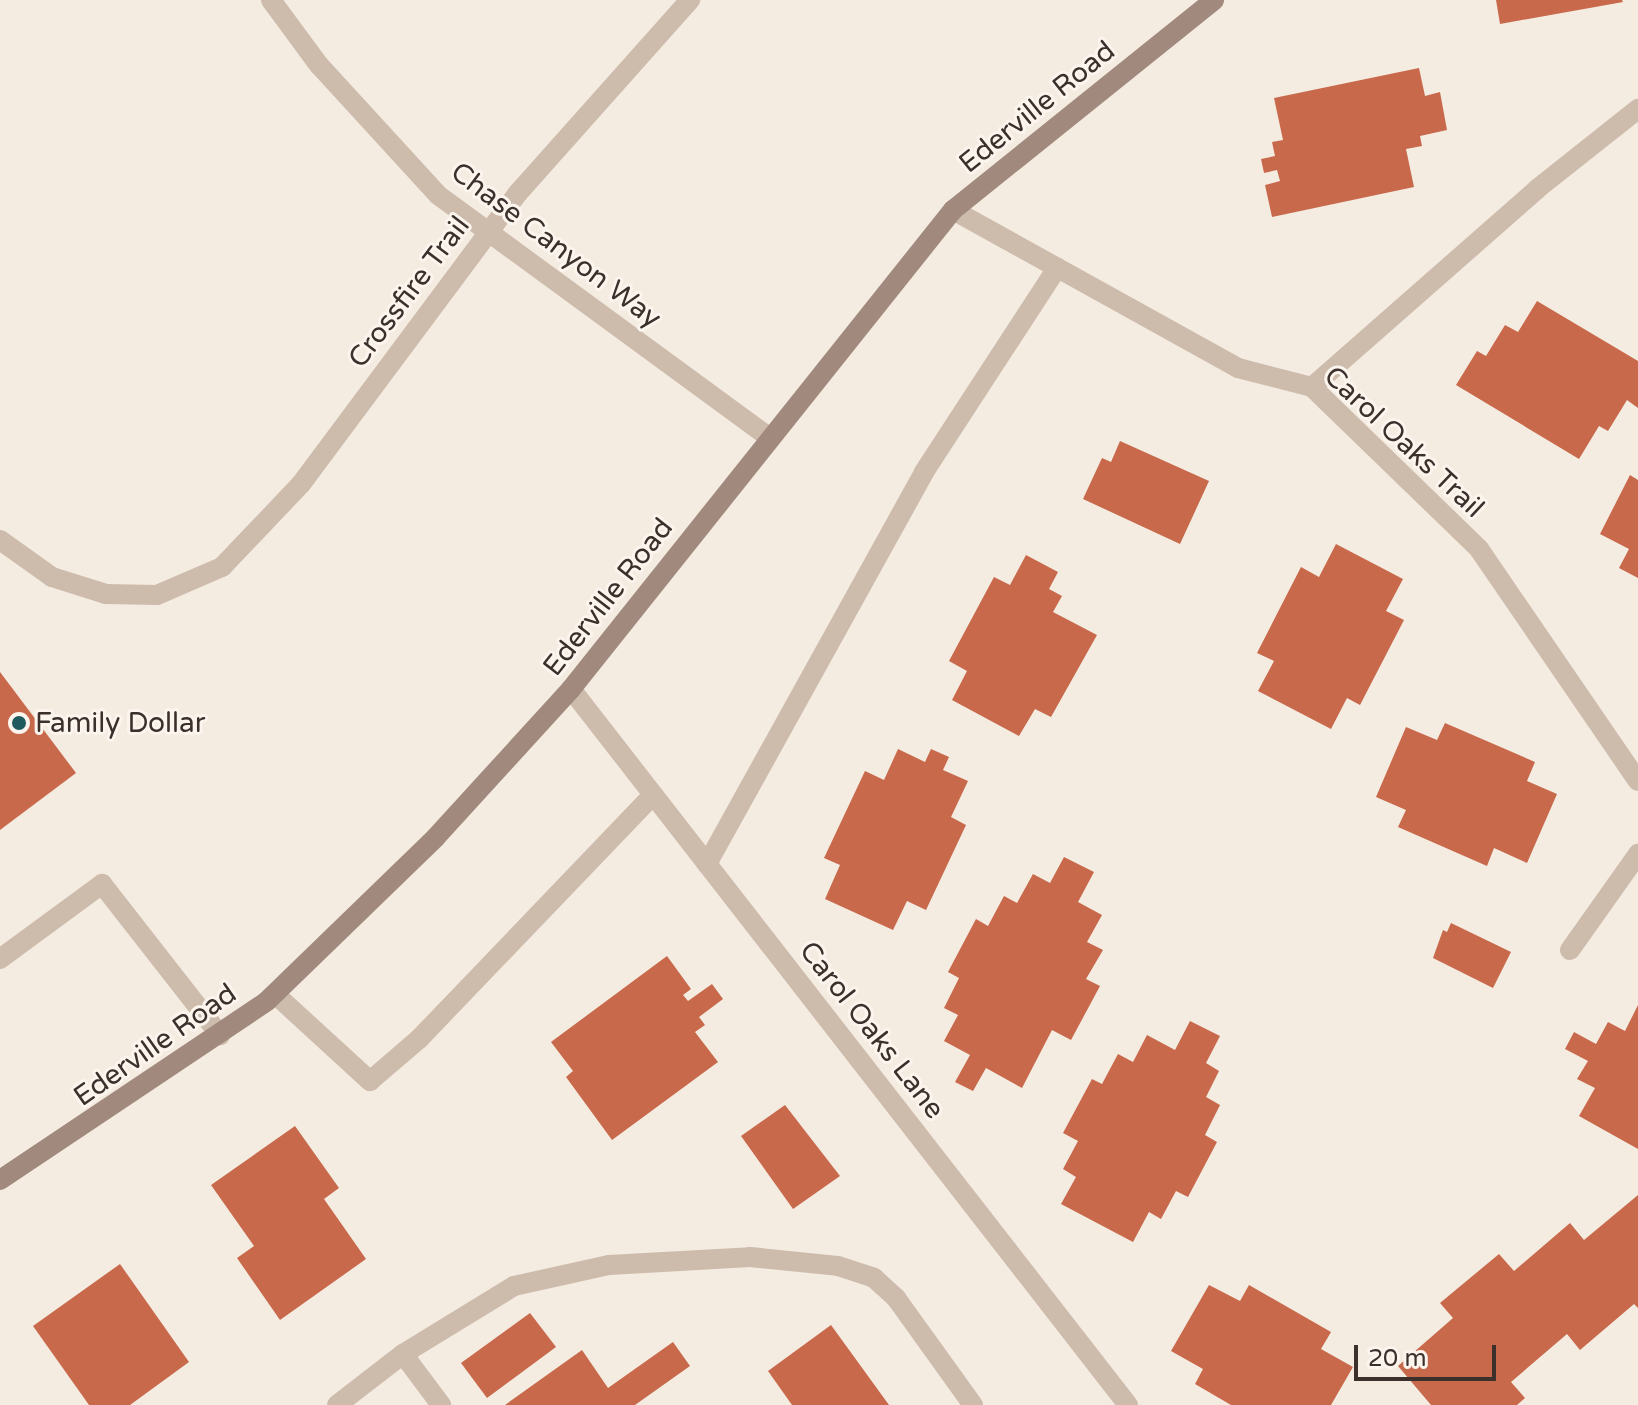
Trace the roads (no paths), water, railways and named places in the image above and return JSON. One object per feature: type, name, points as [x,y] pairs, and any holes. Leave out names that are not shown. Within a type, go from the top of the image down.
[{"type":"street","name":"Chase Canyon Way","points":[[271,0],[392,148],[438,195],[487,234],[769,437]]},
{"type":"street","name":"Crossfire Trail","points":[[0,540],[52,577],[106,594],[157,595],[222,567],[301,484],[487,234],[690,0]]},
{"type":"street","name":"Ederville Road","points":[[0,1180],[220,1035],[275,994],[436,837],[571,689],[953,210],[1214,0]]},
{"type":"street","points":[[1312,387],[1537,189],[1638,109]]},
{"type":"street","name":"Carol Oaks Trail","points":[[953,210],[1238,368],[1312,387],[1479,549],[1638,781]]},
{"type":"street","points":[[707,864],[924,472],[1057,268]]},
{"type":"street","name":"Carol Oaks Lane","points":[[571,689],[1128,1405]]},
{"type":"street","points":[[275,994],[370,1081],[419,1039],[653,795]]},
{"type":"street","points":[[1570,950],[1638,854]]},
{"type":"street","points":[[0,959],[102,884],[220,1035]]},
{"type":"street","points":[[337,1405],[403,1354],[514,1286],[609,1265],[750,1257],[838,1266],[874,1278],[896,1298],[973,1405]]},
{"type":"street","points":[[403,1354],[441,1405]]},
{"type":"place","name":"Family Dollar","points":[[19,723]]}]
